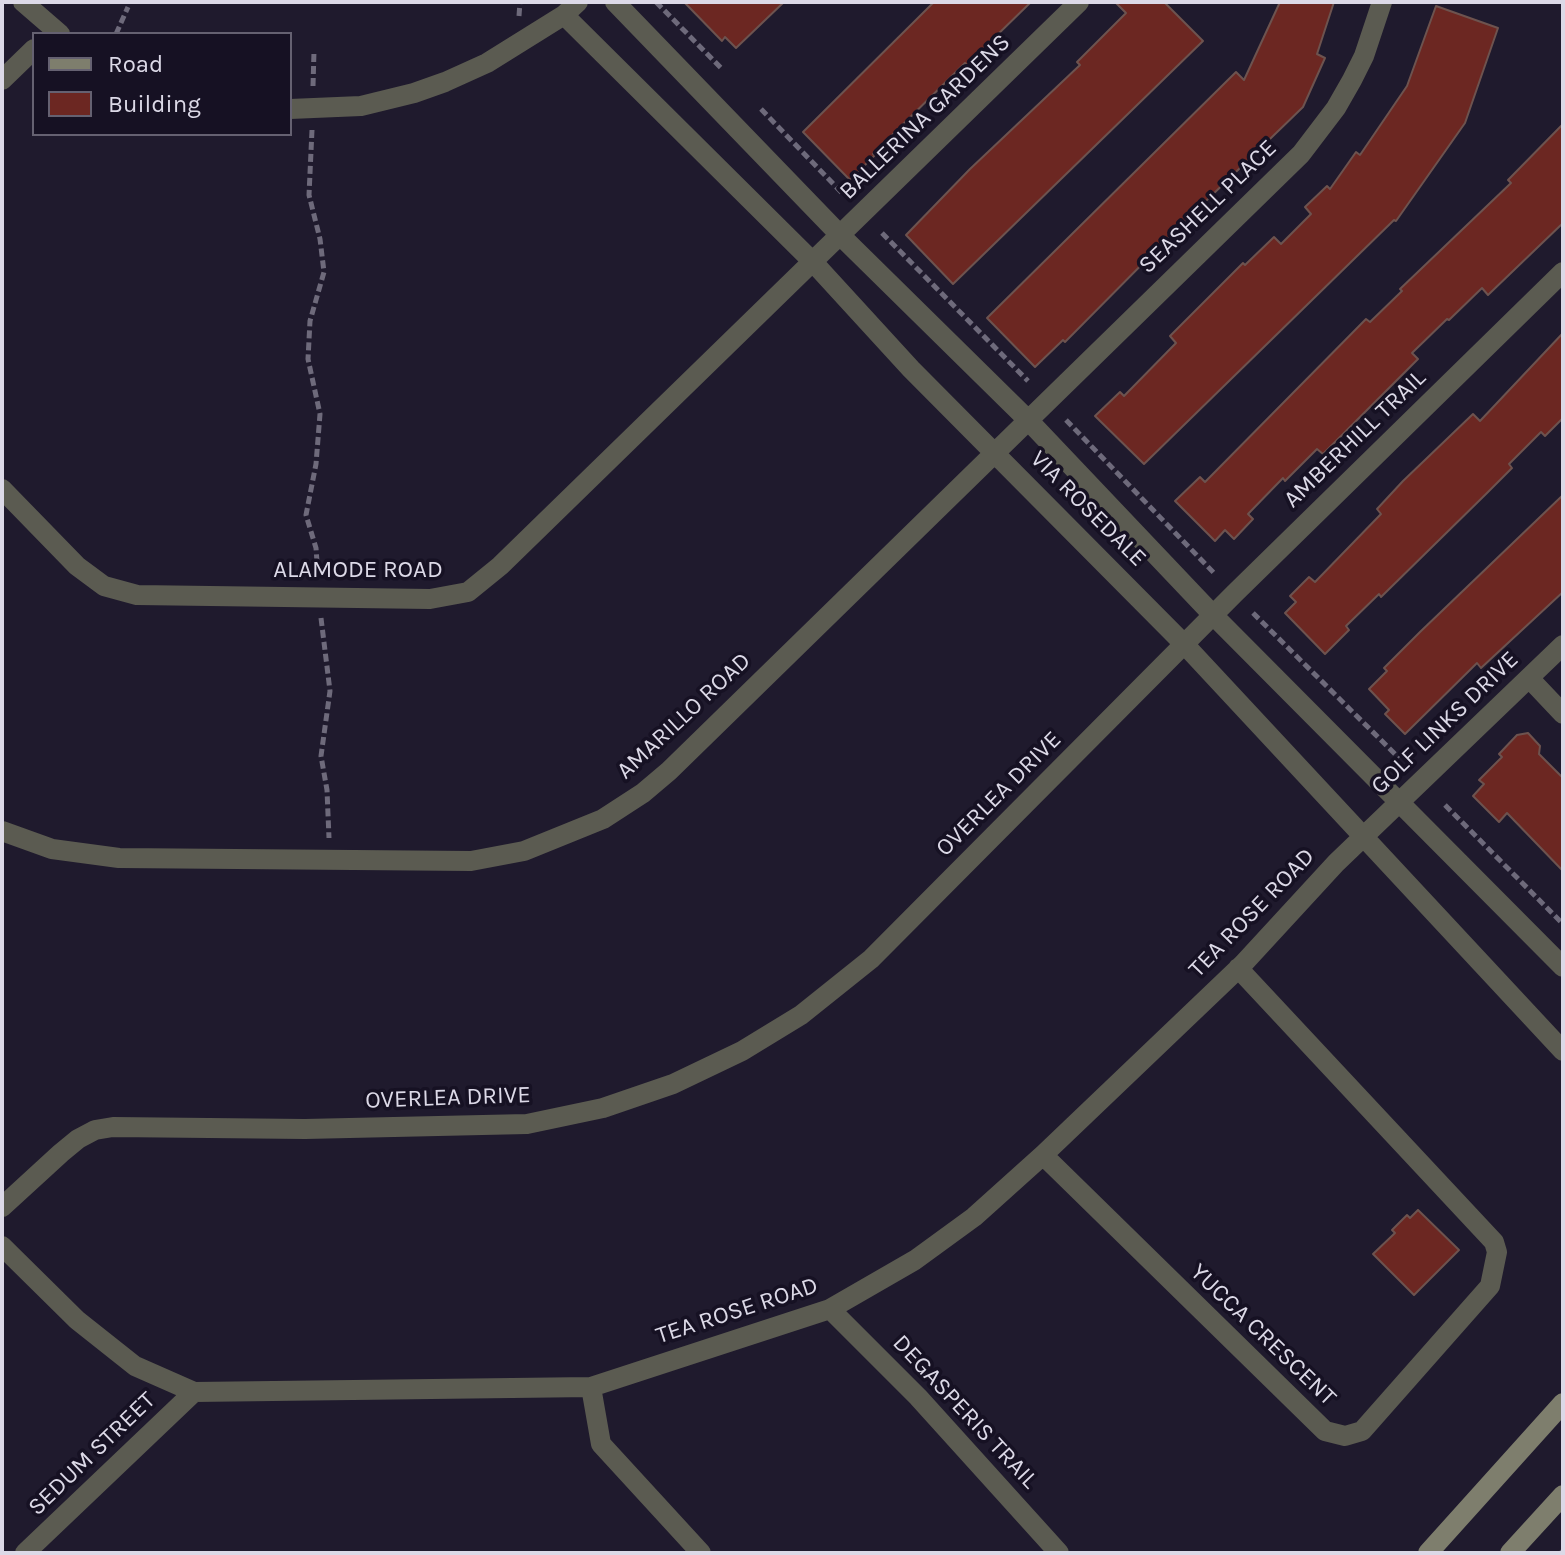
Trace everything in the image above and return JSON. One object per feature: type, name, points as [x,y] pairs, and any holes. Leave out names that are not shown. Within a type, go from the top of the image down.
[{"type":"main road","points":[[1428,1553],[1563,1403]]},
{"type":"main road","points":[[1510,1553],[1563,1495]]},
{"type":"street","points":[[23,2],[53,32]]},
{"type":"street","name":"VIA ROSEDALE","points":[[615,2],[841,236],[1028,420],[1213,615],[1563,967]]},
{"type":"street","name":"BALLERINA GARDENS","points":[[813,262],[1079,2]]},
{"type":"street","name":"SEASHELL PLACE","points":[[994,452],[1301,154],[1336,108],[1352,80],[1364,56],[1382,2]]},
{"type":"street","name":"VIA ROSEDALE","points":[[292,109],[361,106],[414,93],[487,63],[571,9],[911,369],[1185,645],[1563,1051]]},
{"type":"street","points":[[2,80],[32,51]]},
{"type":"street","name":"ALAMODE ROAD","points":[[2,489],[77,566],[104,586],[137,595],[430,599],[468,592],[486,580],[813,262]]},
{"type":"street","name":"AMBERHILL TRAIL","points":[[1185,645],[1563,272]]},
{"type":"street","name":"AMARILLO ROAD","points":[[2,831],[52,849],[119,858],[251,860],[471,861],[524,851],[563,837],[603,819],[643,793],[669,771],[994,452]]},
{"type":"street","name":"OVERLEA DRIVE","points":[[2,1207],[61,1153],[95,1130],[113,1127],[305,1129],[527,1124],[603,1108],[673,1084],[742,1051],[801,1015],[871,959],[1185,645]]},
{"type":"street","name":"GOLF LINKS DRIVE","points":[[1363,838],[1563,645]]},
{"type":"street","points":[[1529,678],[1563,714]]},
{"type":"street","name":"TEA ROSE ROAD","points":[[2,1246],[77,1320],[135,1366],[194,1392],[591,1387],[830,1309],[915,1260],[974,1217],[1043,1155],[1238,968],[1363,838]]},
{"type":"street","name":"YUCCA CRESCENT","points":[[1043,1155],[1325,1431],[1345,1436],[1362,1431],[1490,1286],[1497,1252],[1494,1242],[1238,968]]},
{"type":"street","name":"DEGASPERIS TRAIL","points":[[830,1309],[918,1397],[1059,1553]]},
{"type":"street","points":[[591,1387],[601,1444],[701,1553]]},
{"type":"street","name":"SEDUM STREET","points":[[25,1553],[194,1392]]},
{"type":"path","points":[[656,2],[723,70]]},
{"type":"path","points":[[117,32],[128,7]]},
{"type":"path","points":[[313,91],[314,51]]},
{"type":"path","points":[[761,109],[843,194]]},
{"type":"path","points":[[312,130],[309,195],[324,272],[310,321],[308,359],[320,414],[316,464],[306,515],[316,548],[330,691],[321,756],[327,790],[329,843]]},
{"type":"path","points":[[882,233],[1028,381]]},
{"type":"path","points":[[1066,420],[1214,573]]},
{"type":"path","points":[[1253,613],[1399,758]]},
{"type":"path","points":[[1445,805],[1563,924]]},
{"type":"building","points":[[684,2],[784,2],[736,48],[725,37],[722,41]]},
{"type":"building","points":[[934,2],[1031,2],[991,41],[996,46],[972,70],[965,63],[850,180],[803,132]]},
{"type":"building","points":[[1115,2],[1164,2],[1203,41],[953,284],[906,235],[970,169],[1080,65],[1077,62],[1126,13]]},
{"type":"building","points":[[1280,2],[1334,2],[1317,54],[1325,58],[1303,107],[1065,342],[1063,340],[1035,367],[987,318],[1236,72],[1244,80]]},
{"type":"building","points":[[1436,6],[1498,28],[1465,123],[1396,221],[1144,464],[1095,416],[1120,392],[1124,396],[1176,343],[1170,336],[1243,263],[1245,265],[1274,237],[1281,244],[1311,214],[1305,207],[1327,186],[1330,189],[1356,152],[1360,155],[1407,86]]},
{"type":"building","points":[[1563,124],[1563,223],[1488,295],[1482,288],[1447,319],[1412,353],[1418,359],[1323,454],[1317,449],[1248,514],[1253,519],[1234,539],[1225,530],[1215,541],[1175,501],[1200,477],[1205,482],[1366,319],[1370,322],[1402,291],[1400,289],[1511,183],[1508,180]]},
{"type":"building","points":[[1563,333],[1563,418],[1545,436],[1541,432],[1509,464],[1512,468],[1487,493],[1381,597],[1379,594],[1346,626],[1349,630],[1325,654],[1285,613],[1296,602],[1290,596],[1309,577],[1315,582],[1381,514],[1377,509],[1403,481],[1473,414],[1480,421]]},
{"type":"building","points":[[1563,495],[1563,592],[1481,668],[1477,663],[1405,734],[1385,714],[1389,710],[1369,689],[1387,671],[1384,668],[1420,632]]},
{"type":"building","points":[[1528,733],[1540,746],[1539,754],[1563,778],[1563,871],[1507,813],[1499,822],[1473,796],[1484,784],[1479,780],[1502,757],[1499,754],[1517,735]]},
{"type":"building","points":[[1418,1210],[1459,1250],[1414,1295],[1373,1254],[1395,1233],[1392,1230],[1407,1215],[1410,1218]]}]
